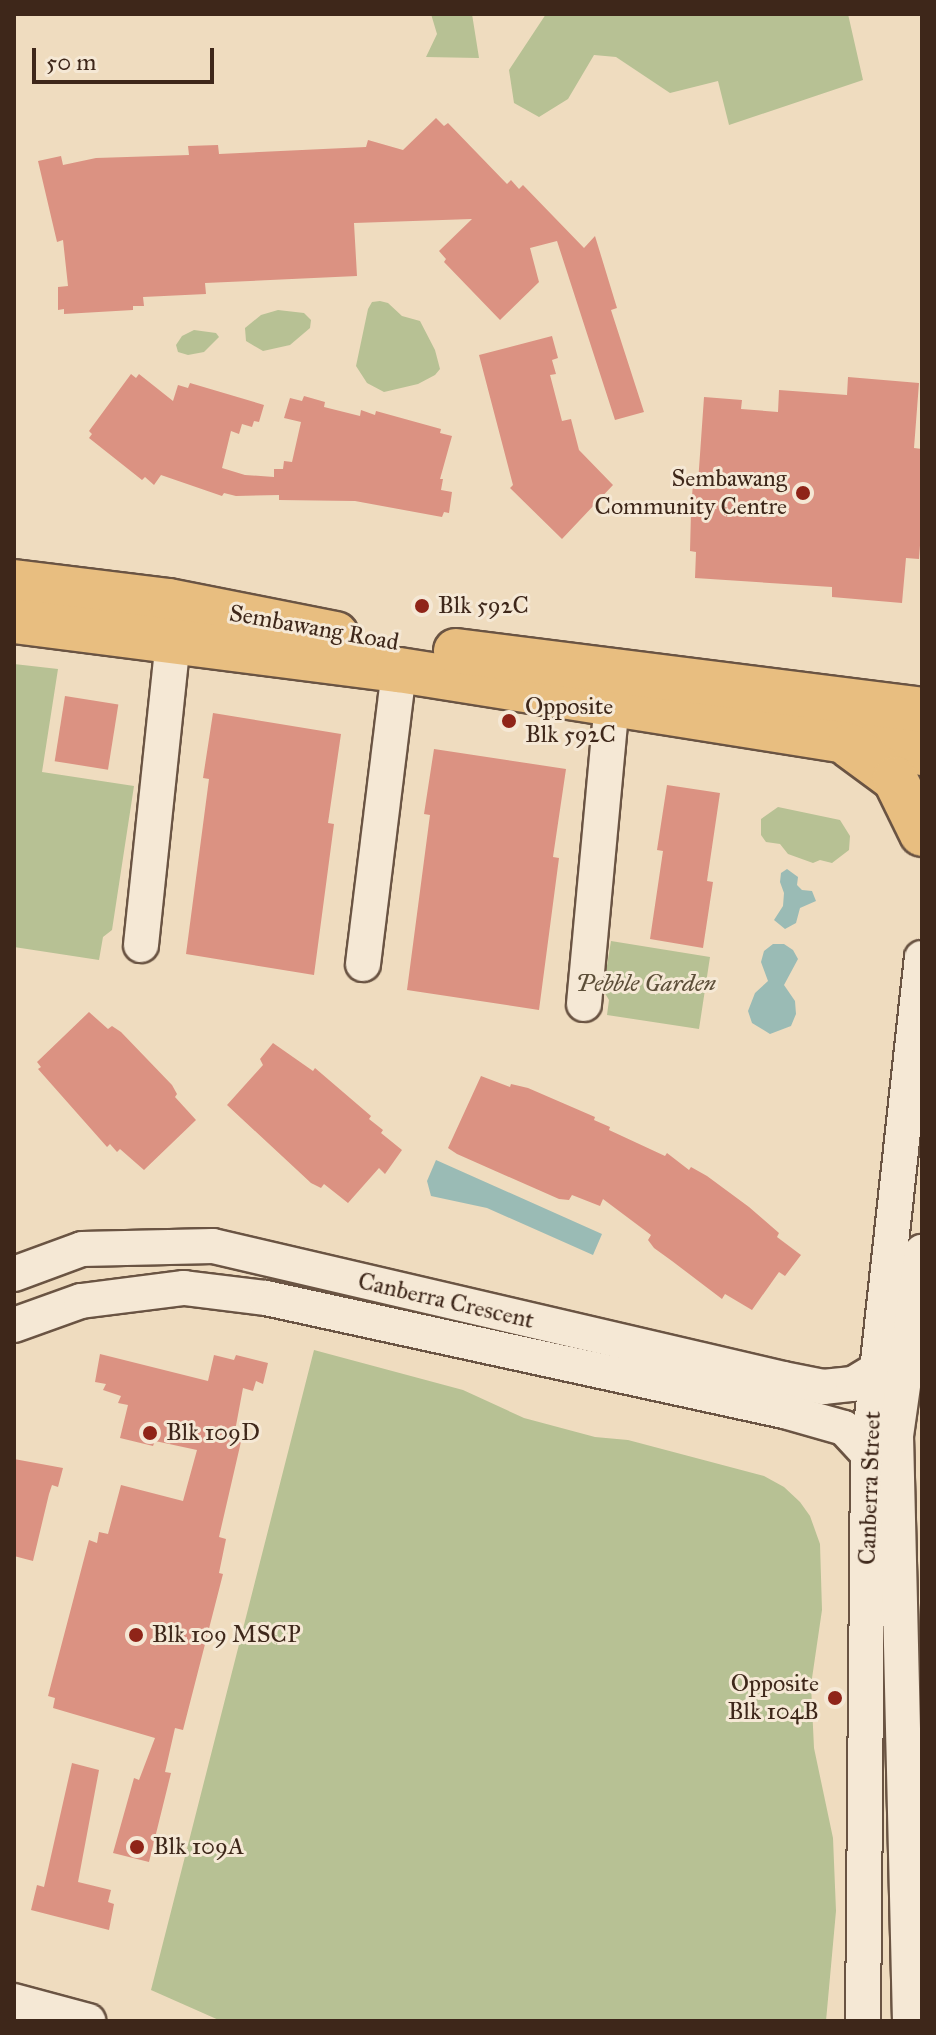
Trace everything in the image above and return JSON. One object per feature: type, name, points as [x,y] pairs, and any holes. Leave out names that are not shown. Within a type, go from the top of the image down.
[{"type":"main road","name":"Sembawang Road","points":[[18,590],[173,641],[399,670],[922,710]]},
{"type":"main road","name":"Sembawang Road","points":[[18,590],[169,601],[613,688],[842,741],[922,753]]},
{"type":"main road","points":[[842,741],[895,779],[922,834]]},
{"type":"street","points":[[141,945],[173,641]]},
{"type":"street","name":"Sembawang Road","points":[[363,964],[399,670]]},
{"type":"street","points":[[584,1004],[613,688]]},
{"type":"street","name":"Canberra Street","points":[[910,2021],[875,1371],[922,958]]},
{"type":"street","name":"Canberra Crescent","points":[[14,1274],[82,1249],[213,1246],[823,1387],[853,1384],[875,1371]]},
{"type":"street","name":"Canberra Street","points":[[863,2021],[878,1440],[922,1252]]},
{"type":"street","name":"Canberra Crescent","points":[[14,1325],[81,1301],[184,1288],[266,1298],[784,1411],[878,1440]]},
{"type":"street","points":[[14,2001],[88,2021]]},
{"type":"green space","points":[[431,14],[472,14],[479,58],[426,57],[437,34]]},
{"type":"green space","points":[[546,14],[848,14],[863,80],[729,125],[718,81],[670,93],[616,57],[594,55],[568,99],[539,117],[514,103],[509,70]]},
{"type":"green space","points":[[372,302],[388,303],[402,316],[420,321],[435,350],[440,369],[435,375],[418,384],[384,392],[367,383],[356,366],[368,309]]},
{"type":"green space","points":[[278,310],[304,313],[311,320],[310,328],[290,345],[263,351],[246,341],[245,328],[261,315]]},
{"type":"green space","points":[[194,330],[216,333],[219,337],[204,352],[188,355],[178,352],[176,345],[182,336]]},
{"type":"green space","points":[[14,664],[58,669],[42,772],[134,786],[112,930],[103,937],[99,960],[14,947]]},
{"type":"green space","points":[[778,807],[840,820],[850,836],[849,850],[832,863],[820,860],[813,863],[788,854],[780,844],[766,842],[761,835],[761,819]]},
{"type":"green space","name":"Pebble Garden","points":[[611,941],[710,957],[699,1029],[607,1015],[609,1000],[603,990]]},
{"type":"green space","points":[[314,1350],[463,1390],[524,1418],[595,1437],[628,1440],[764,1476],[784,1487],[800,1502],[810,1516],[820,1544],[822,1610],[811,1685],[814,1748],[833,1838],[836,1911],[826,2021],[221,2021],[151,1990]]},
{"type":"water","points":[[787,869],[798,877],[797,885],[802,890],[812,891],[816,901],[800,908],[796,923],[785,929],[774,920],[783,906],[784,893],[780,882],[781,873]]},
{"type":"water","points":[[773,944],[784,944],[793,950],[798,959],[784,985],[795,1001],[796,1014],[791,1026],[770,1034],[752,1023],[748,1011],[755,993],[768,981],[761,962],[764,951]]},
{"type":"water","points":[[436,1160],[602,1234],[593,1255],[487,1208],[431,1196],[427,1181]]},
{"type":"building","points":[[436,118],[444,126],[448,123],[507,184],[511,180],[519,189],[523,185],[584,248],[595,236],[617,308],[611,310],[644,412],[615,420],[557,241],[530,248],[539,282],[500,320],[444,262],[446,259],[439,251],[472,219],[354,223],[357,276],[205,283],[206,294],[143,297],[144,306],[133,306],[133,310],[64,314],[64,309],[58,310],[58,287],[68,286],[63,240],[57,242],[38,161],[61,156],[63,165],[96,158],[189,155],[188,146],[218,145],[219,154],[366,147],[368,140],[403,150]]},
{"type":"building","points":[[552,336],[558,358],[552,360],[556,374],[550,375],[562,421],[571,419],[579,450],[613,485],[562,539],[510,488],[513,485],[479,355]]},
{"type":"building","points":[[131,374],[136,378],[139,374],[173,401],[178,385],[188,388],[190,383],[264,405],[259,422],[254,421],[252,427],[242,424],[239,434],[231,431],[222,468],[245,475],[274,477],[274,469],[283,469],[284,461],[292,462],[301,422],[284,418],[290,398],[302,401],[304,396],[325,402],[324,407],[360,416],[361,410],[375,415],[376,411],[441,429],[440,433],[452,436],[440,479],[443,479],[441,490],[452,492],[449,513],[444,512],[442,517],[355,501],[279,500],[279,495],[236,496],[224,493],[222,496],[161,475],[154,485],[145,477],[142,480],[89,438],[92,434],[89,431]]},
{"type":"building","points":[[848,377],[919,383],[914,448],[922,449],[919,559],[906,558],[902,603],[832,597],[832,587],[695,578],[696,552],[690,551],[691,512],[693,482],[698,483],[704,397],[742,400],[741,409],[778,412],[779,390],[847,395]]},
{"type":"building","points":[[65,696],[118,704],[108,770],[55,761]]},
{"type":"building","points":[[213,713],[341,734],[328,823],[334,824],[314,975],[186,954],[209,779],[203,778]]},
{"type":"building","points":[[434,749],[566,769],[553,857],[559,858],[539,1010],[407,990],[430,815],[424,814]]},
{"type":"building","points":[[667,785],[720,793],[707,881],[713,882],[703,948],[650,939],[663,851],[657,850]]},
{"type":"building","points":[[89,1012],[108,1029],[112,1026],[121,1032],[172,1085],[177,1094],[175,1097],[196,1120],[144,1170],[120,1149],[117,1152],[110,1144],[107,1147],[38,1069],[41,1067],[37,1062]]},
{"type":"building","points":[[273,1043],[313,1071],[315,1068],[371,1116],[369,1119],[383,1130],[381,1133],[402,1150],[385,1174],[379,1168],[348,1203],[324,1184],[321,1188],[311,1183],[227,1105],[263,1065],[260,1059]]},
{"type":"building","points":[[481,1076],[510,1087],[511,1084],[528,1088],[595,1117],[594,1120],[610,1127],[609,1130],[665,1156],[667,1153],[689,1170],[691,1167],[707,1176],[749,1207],[779,1233],[777,1237],[801,1255],[785,1276],[779,1272],[752,1310],[725,1294],[722,1299],[654,1248],[648,1240],[651,1235],[603,1199],[600,1206],[572,1195],[569,1200],[559,1199],[457,1154],[448,1148]]},
{"type":"building","name":"Blk 109 MSCP","points":[[100,1354],[208,1381],[214,1355],[234,1360],[236,1355],[268,1363],[263,1384],[256,1381],[253,1391],[243,1388],[235,1431],[243,1433],[219,1537],[226,1539],[219,1573],[223,1574],[183,1730],[175,1728],[165,1772],[171,1773],[149,1862],[113,1853],[134,1778],[139,1780],[155,1738],[53,1708],[55,1698],[48,1696],[89,1540],[97,1543],[99,1532],[108,1534],[121,1485],[183,1501],[197,1450],[155,1441],[153,1446],[120,1438],[128,1405],[118,1403],[121,1396],[103,1390],[106,1384],[95,1382]]},
{"type":"building","points":[[14,1459],[63,1468],[58,1487],[52,1485],[49,1494],[33,1561],[14,1556]]},
{"type":"building","points":[[72,1763],[99,1770],[78,1882],[111,1890],[108,1902],[114,1904],[109,1930],[31,1910],[37,1885],[44,1887]]},
{"type":"place","name":"Sembawang Community Centre","points":[[803,493]]},
{"type":"place","name":"Blk 592C","points":[[422,606]]},
{"type":"place","name":"Opposite Blk 592C","points":[[509,721]]},
{"type":"place","name":"Blk 109D","points":[[150,1433]]},
{"type":"place","name":"Blk 109 MSCP","points":[[136,1635]]},
{"type":"place","name":"Opposite Blk 104B","points":[[835,1698]]},
{"type":"place","name":"Blk 109A","points":[[137,1847]]}]
